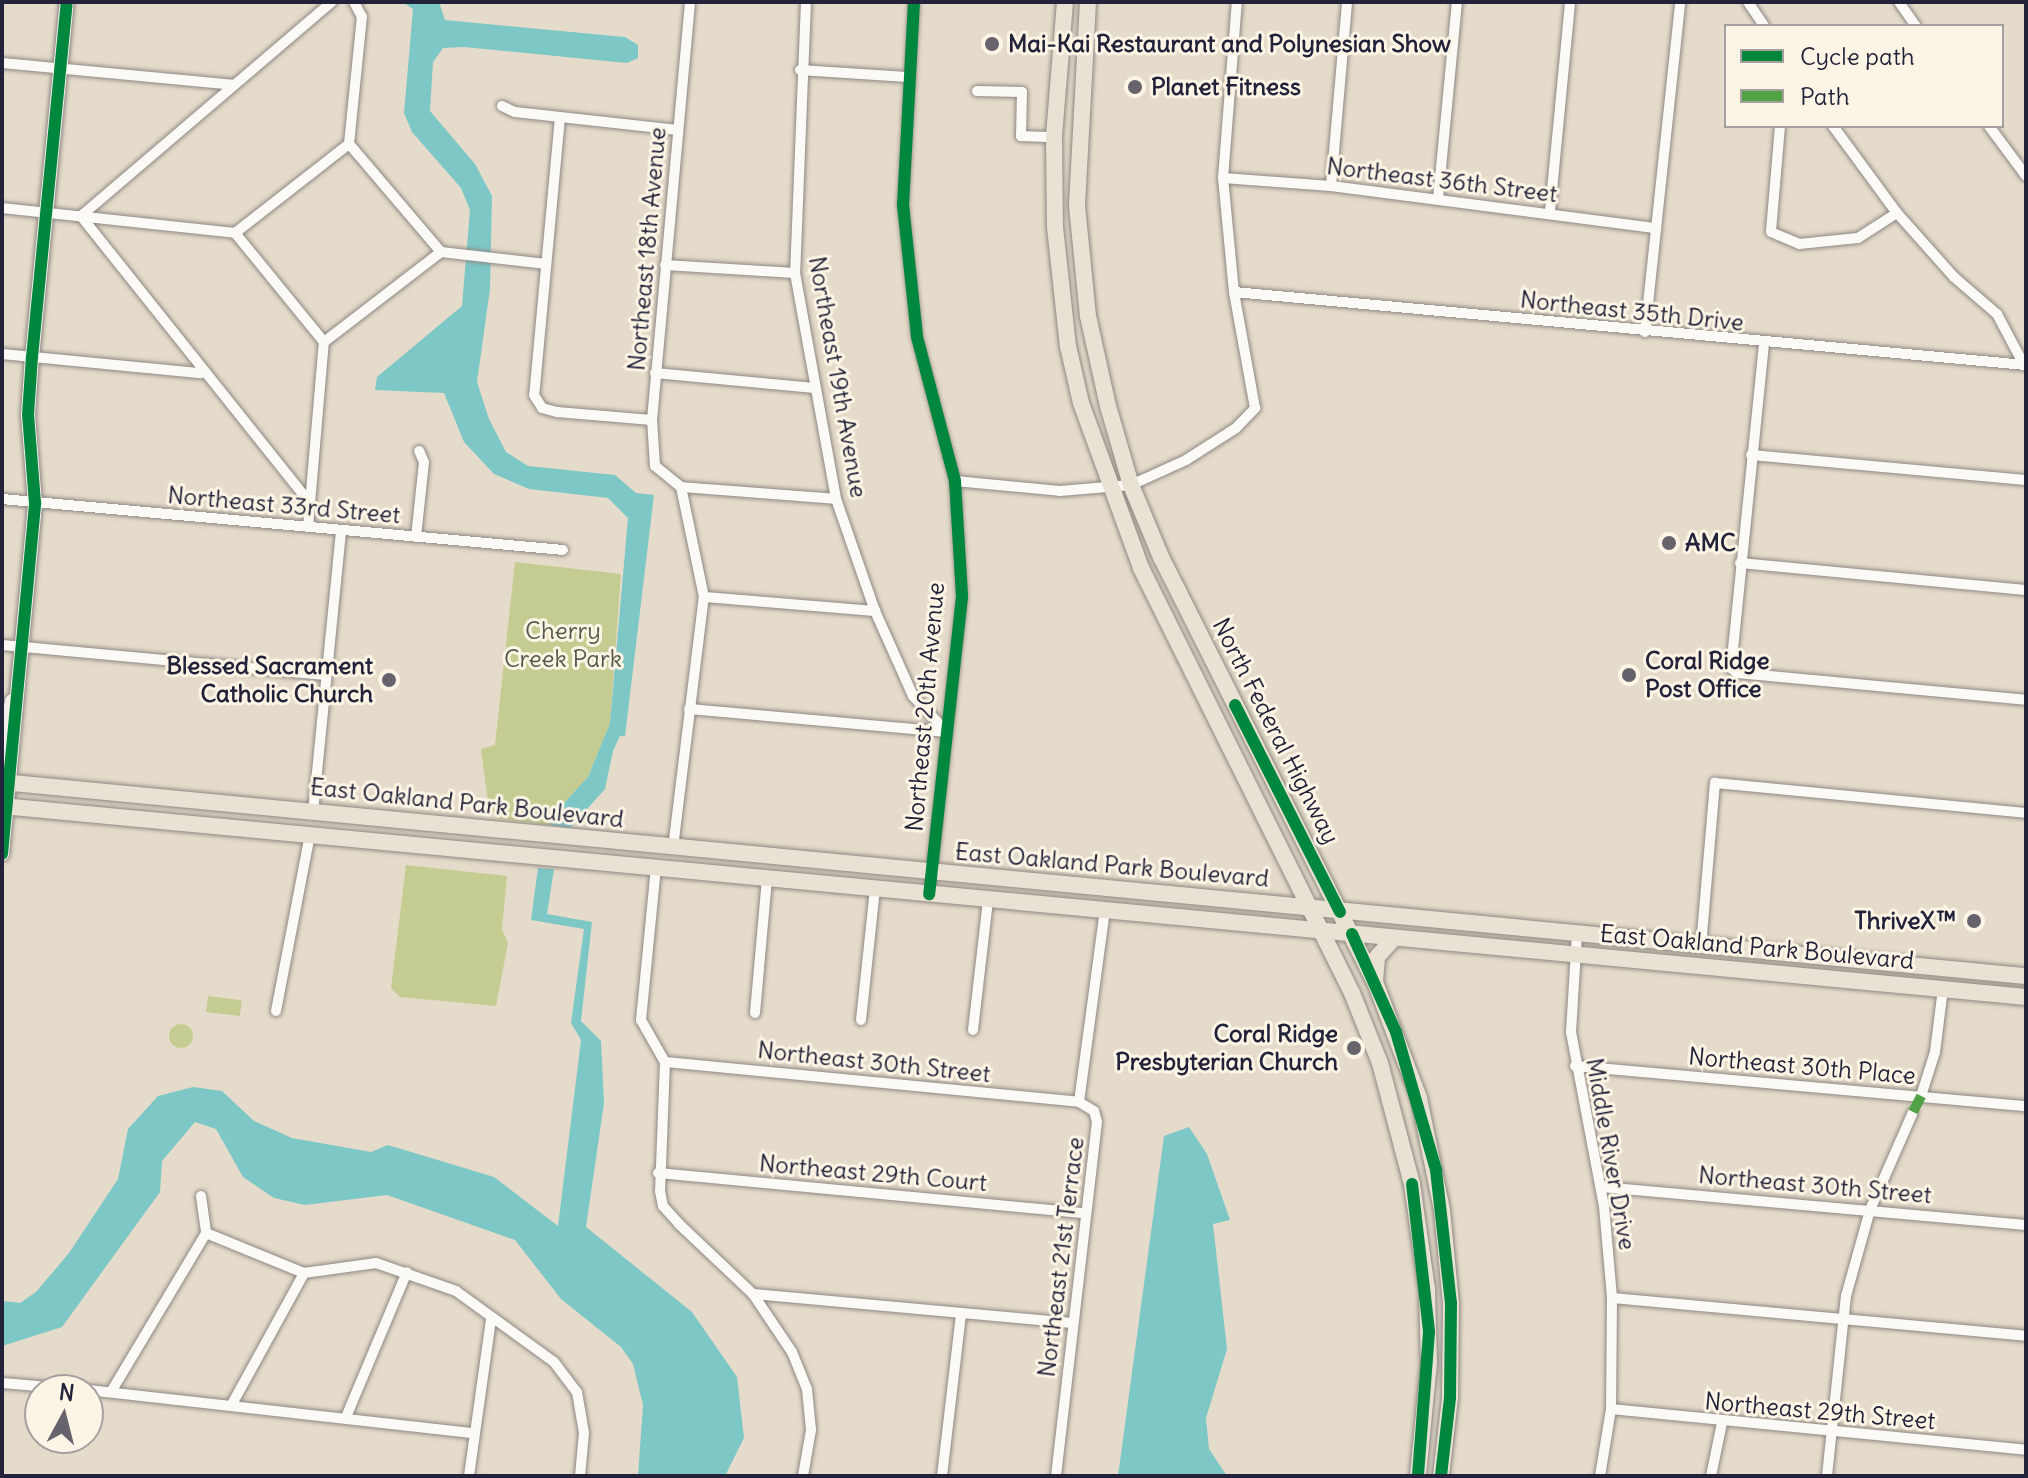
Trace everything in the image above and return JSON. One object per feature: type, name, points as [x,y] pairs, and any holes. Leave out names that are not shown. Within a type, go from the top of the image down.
[{"type":"main road","name":"North Federal Highway","points":[[1065,2],[1054,137],[1055,227],[1068,346],[1109,490],[1199,687],[1321,932],[1380,1063],[1412,1184],[1429,1332],[1418,1476]]},
{"type":"main road","name":"North Federal Highway","points":[[1088,2],[1077,170],[1088,316],[1131,485],[1235,705],[1375,982],[1419,1098],[1442,1210],[1452,1343],[1441,1476]]},
{"type":"main road","points":[[1054,137],[1062,159],[1077,170]]},
{"type":"main road","points":[[1199,687],[1218,702],[1235,705]]},
{"type":"main road","points":[[1212,714],[1235,724],[1250,754],[1264,760]]},
{"type":"main road","name":"East Oakland Park Boulevard","points":[[7,782],[585,840],[2026,976]]},
{"type":"main road","name":"East Oakland Park Boulevard","points":[[5,806],[2026,997]]},
{"type":"main road","points":[[287,832],[313,812]]},
{"type":"main road","points":[[310,835],[335,814]]},
{"type":"main road","points":[[573,859],[584,850],[585,840]]},
{"type":"main road","points":[[656,867],[673,848]]},
{"type":"main road","points":[[1111,910],[1129,905],[1136,891]]},
{"type":"main road","points":[[1375,982],[1377,957],[1394,938]]},
{"type":"main road","points":[[1681,964],[1701,946]]},
{"type":"main road","points":[[1711,967],[1717,955],[1728,949]]},
{"type":"main road","points":[[1412,1184],[1432,1191],[1442,1210]]},
{"type":"street","points":[[2,854],[35,503],[28,415],[32,357],[67,2]]},
{"type":"street","points":[[81,216],[332,2]]},
{"type":"street","points":[[2,208],[235,233],[349,144],[362,17],[354,2]]},
{"type":"street","name":"Northeast 18th Avenue","points":[[681,487],[655,466],[652,420],[690,2]]},
{"type":"street","name":"Northeast 19th Avenue","points":[[806,2],[800,70],[795,273],[814,388],[836,499],[875,611],[913,696],[947,732]]},
{"type":"street","name":"Northeast 20th Avenue","points":[[914,2],[907,77],[903,205],[917,337],[955,481],[962,597],[929,894]]},
{"type":"street","points":[[955,481],[1060,491],[1109,490],[1131,485],[1222,437],[1250,416],[1256,401],[1234,292],[1223,178],[1237,2]]},
{"type":"street","points":[[1331,186],[1347,2]]},
{"type":"street","points":[[1438,199],[1457,2]]},
{"type":"street","points":[[1550,211],[1570,2]]},
{"type":"street","points":[[1645,332],[1680,2]]},
{"type":"street","points":[[1748,2],[1763,24]]},
{"type":"street","points":[[1899,2],[1915,24]]},
{"type":"street","points":[[2,63],[233,85]]},
{"type":"street","points":[[800,70],[907,77]]},
{"type":"street","points":[[977,91],[1022,92],[1021,136],[1054,137]]},
{"type":"street","points":[[502,106],[560,117],[678,130]]},
{"type":"street","points":[[560,117],[534,395],[542,408],[652,420]]},
{"type":"street","points":[[1780,128],[1771,232],[1799,244],[1858,238],[1897,213]]},
{"type":"street","points":[[1834,128],[1897,213],[1954,277],[1997,314],[2025,365]]},
{"type":"street","points":[[1990,128],[2026,176]]},
{"type":"street","points":[[349,144],[441,252],[546,264]]},
{"type":"street","name":"Northeast 36th Street","points":[[1223,178],[1331,186],[1550,211],[1656,228]]},
{"type":"street","points":[[81,216],[201,373],[310,503]]},
{"type":"street","points":[[235,233],[324,342],[308,527]]},
{"type":"street","points":[[324,342],[441,252]]},
{"type":"street","points":[[665,265],[795,273]]},
{"type":"street","name":"Northeast 35th Drive","points":[[1234,292],[1764,344],[2025,365]]},
{"type":"street","points":[[1764,344],[1730,660],[1737,673],[2026,700]]},
{"type":"street","points":[[2,354],[201,373]]},
{"type":"street","points":[[655,373],[814,388]]},
{"type":"street","points":[[416,537],[424,462],[419,451]]},
{"type":"street","points":[[1751,455],[2026,480]]},
{"type":"street","points":[[673,848],[704,597],[681,487],[836,499]]},
{"type":"street","name":"Northeast 33rd Street","points":[[2,499],[563,550]]},
{"type":"street","points":[[313,812],[341,530]]},
{"type":"street","points":[[1740,563],[2026,590]]},
{"type":"street","points":[[704,597],[875,611]]},
{"type":"street","points":[[2,645],[326,675]]},
{"type":"street","points":[[2,752],[16,689]]},
{"type":"street","points":[[689,709],[947,732]]},
{"type":"street","points":[[1701,946],[1715,783],[2026,813]]},
{"type":"street","points":[[276,1011],[310,835]]},
{"type":"street","points":[[656,867],[641,1020],[665,1062],[658,1173],[663,1206],[753,1294],[792,1352],[807,1389],[811,1430],[803,1476]]},
{"type":"street","points":[[755,1013],[767,878]]},
{"type":"street","points":[[861,1020],[875,888]]},
{"type":"street","points":[[973,1030],[988,900]]},
{"type":"street","name":"Northeast 21st Terrace","points":[[1056,1476],[1097,1122],[1094,1111],[1079,1102],[1111,910]]},
{"type":"street","name":"Middle River Drive","points":[[1577,934],[1575,1066],[1601,1187],[1612,1298],[1611,1409],[1600,1476]]},
{"type":"street","points":[[1921,1096],[1935,1052],[1943,989]]},
{"type":"street","name":"Northeast 30th Street","points":[[665,1062],[1079,1102]]},
{"type":"street","name":"Northeast 30th Place","points":[[1575,1066],[2026,1106]]},
{"type":"street","points":[[1827,1476],[1841,1318],[1870,1210],[1913,1112]]},
{"type":"street","name":"Northeast 29th Court","points":[[658,1173],[1085,1213]]},
{"type":"street","name":"Northeast 30th Street","points":[[1601,1187],[2026,1225]]},
{"type":"street","points":[[111,1392],[206,1233],[201,1196]]},
{"type":"street","points":[[206,1233],[304,1273],[376,1263],[456,1291],[554,1362],[577,1392],[584,1433],[580,1476]]},
{"type":"street","points":[[346,1417],[407,1272]]},
{"type":"street","points":[[231,1406],[304,1273]]},
{"type":"street","points":[[753,1294],[1073,1323]]},
{"type":"street","points":[[1612,1298],[2026,1336]]},
{"type":"street","points":[[942,1476],[961,1315]]},
{"type":"street","points":[[469,1476],[491,1319]]},
{"type":"street","points":[[2,1383],[24,1385]]},
{"type":"street","points":[[104,1391],[474,1433]]},
{"type":"street","name":"Northeast 29th Street","points":[[1611,1409],[1722,1423],[2026,1450]]},
{"type":"street","points":[[1711,1476],[1722,1423]]},
{"type":"green space","name":"Cherry Creek Park","points":[[515,562],[621,574],[610,723],[588,777],[552,816],[550,825],[495,818],[487,795],[481,749],[495,745]]},
{"type":"green space","points":[[406,865],[507,876],[502,929],[508,943],[496,1006],[400,997],[391,988]]},
{"type":"green space","points":[[208,996],[242,1000],[240,1016],[206,1012]]},
{"type":"green space","points":[[181,1024],[190,1027],[193,1036],[190,1045],[181,1048],[172,1045],[169,1036],[172,1027]]},
{"type":"water","points":[[402,2],[439,2],[445,20],[625,37],[638,45],[638,58],[627,63],[464,47],[443,48],[433,62],[430,111],[475,164],[492,196],[490,289],[477,382],[489,419],[506,452],[528,466],[615,475],[636,493],[654,495],[625,736],[620,736],[613,751],[605,789],[570,828],[550,825],[552,816],[588,777],[610,723],[628,518],[608,498],[529,489],[494,474],[464,442],[444,393],[375,390],[377,377],[462,306],[470,210],[461,188],[412,132],[404,113],[413,9]]},
{"type":"water","points":[[538,868],[554,869],[547,914],[592,922],[581,1021],[601,1041],[604,1103],[586,1227],[692,1312],[737,1377],[744,1438],[725,1476],[638,1476],[643,1405],[633,1364],[621,1347],[561,1299],[515,1240],[387,1195],[305,1205],[274,1198],[243,1177],[216,1129],[195,1122],[162,1161],[160,1192],[62,1327],[2,1346],[2,1301],[20,1303],[36,1292],[69,1253],[118,1179],[128,1129],[158,1096],[193,1087],[222,1091],[254,1121],[292,1138],[371,1152],[388,1145],[494,1177],[558,1226],[581,1040],[571,1023],[584,929],[531,920]]},
{"type":"water","points":[[1189,1127],[1207,1154],[1230,1220],[1213,1224],[1227,1349],[1206,1418],[1209,1449],[1227,1476],[1118,1476],[1164,1136]]},
{"type":"marked path","points":[[1913,1112],[1921,1096]]},
{"type":"cycle path","points":[[2,854],[35,503],[28,415],[32,357],[67,2]]},
{"type":"cycle path","points":[[914,2],[903,205],[917,337],[955,481],[962,597],[929,894]]},
{"type":"cycle path","points":[[1235,705],[1340,912]]},
{"type":"cycle path","points":[[1352,934],[1396,1032],[1436,1170],[1451,1303],[1450,1398],[1441,1476]]},
{"type":"cycle path","points":[[1412,1184],[1429,1332],[1418,1476]]},
{"type":"place","name":"Mai-Kai Restaurant and Polynesian Show","points":[[992,44]]},
{"type":"place","name":"Planet Fitness","points":[[1135,87]]},
{"type":"place","name":"AMC","points":[[1669,543]]},
{"type":"place","name":"Coral Ridge Post Office","points":[[1629,675]]},
{"type":"place","name":"Blessed Sacrament Catholic Church","points":[[389,680]]},
{"type":"place","name":"ThriveX™","points":[[1974,921]]},
{"type":"place","name":"Coral Ridge Presbyterian Church","points":[[1354,1048]]}]
